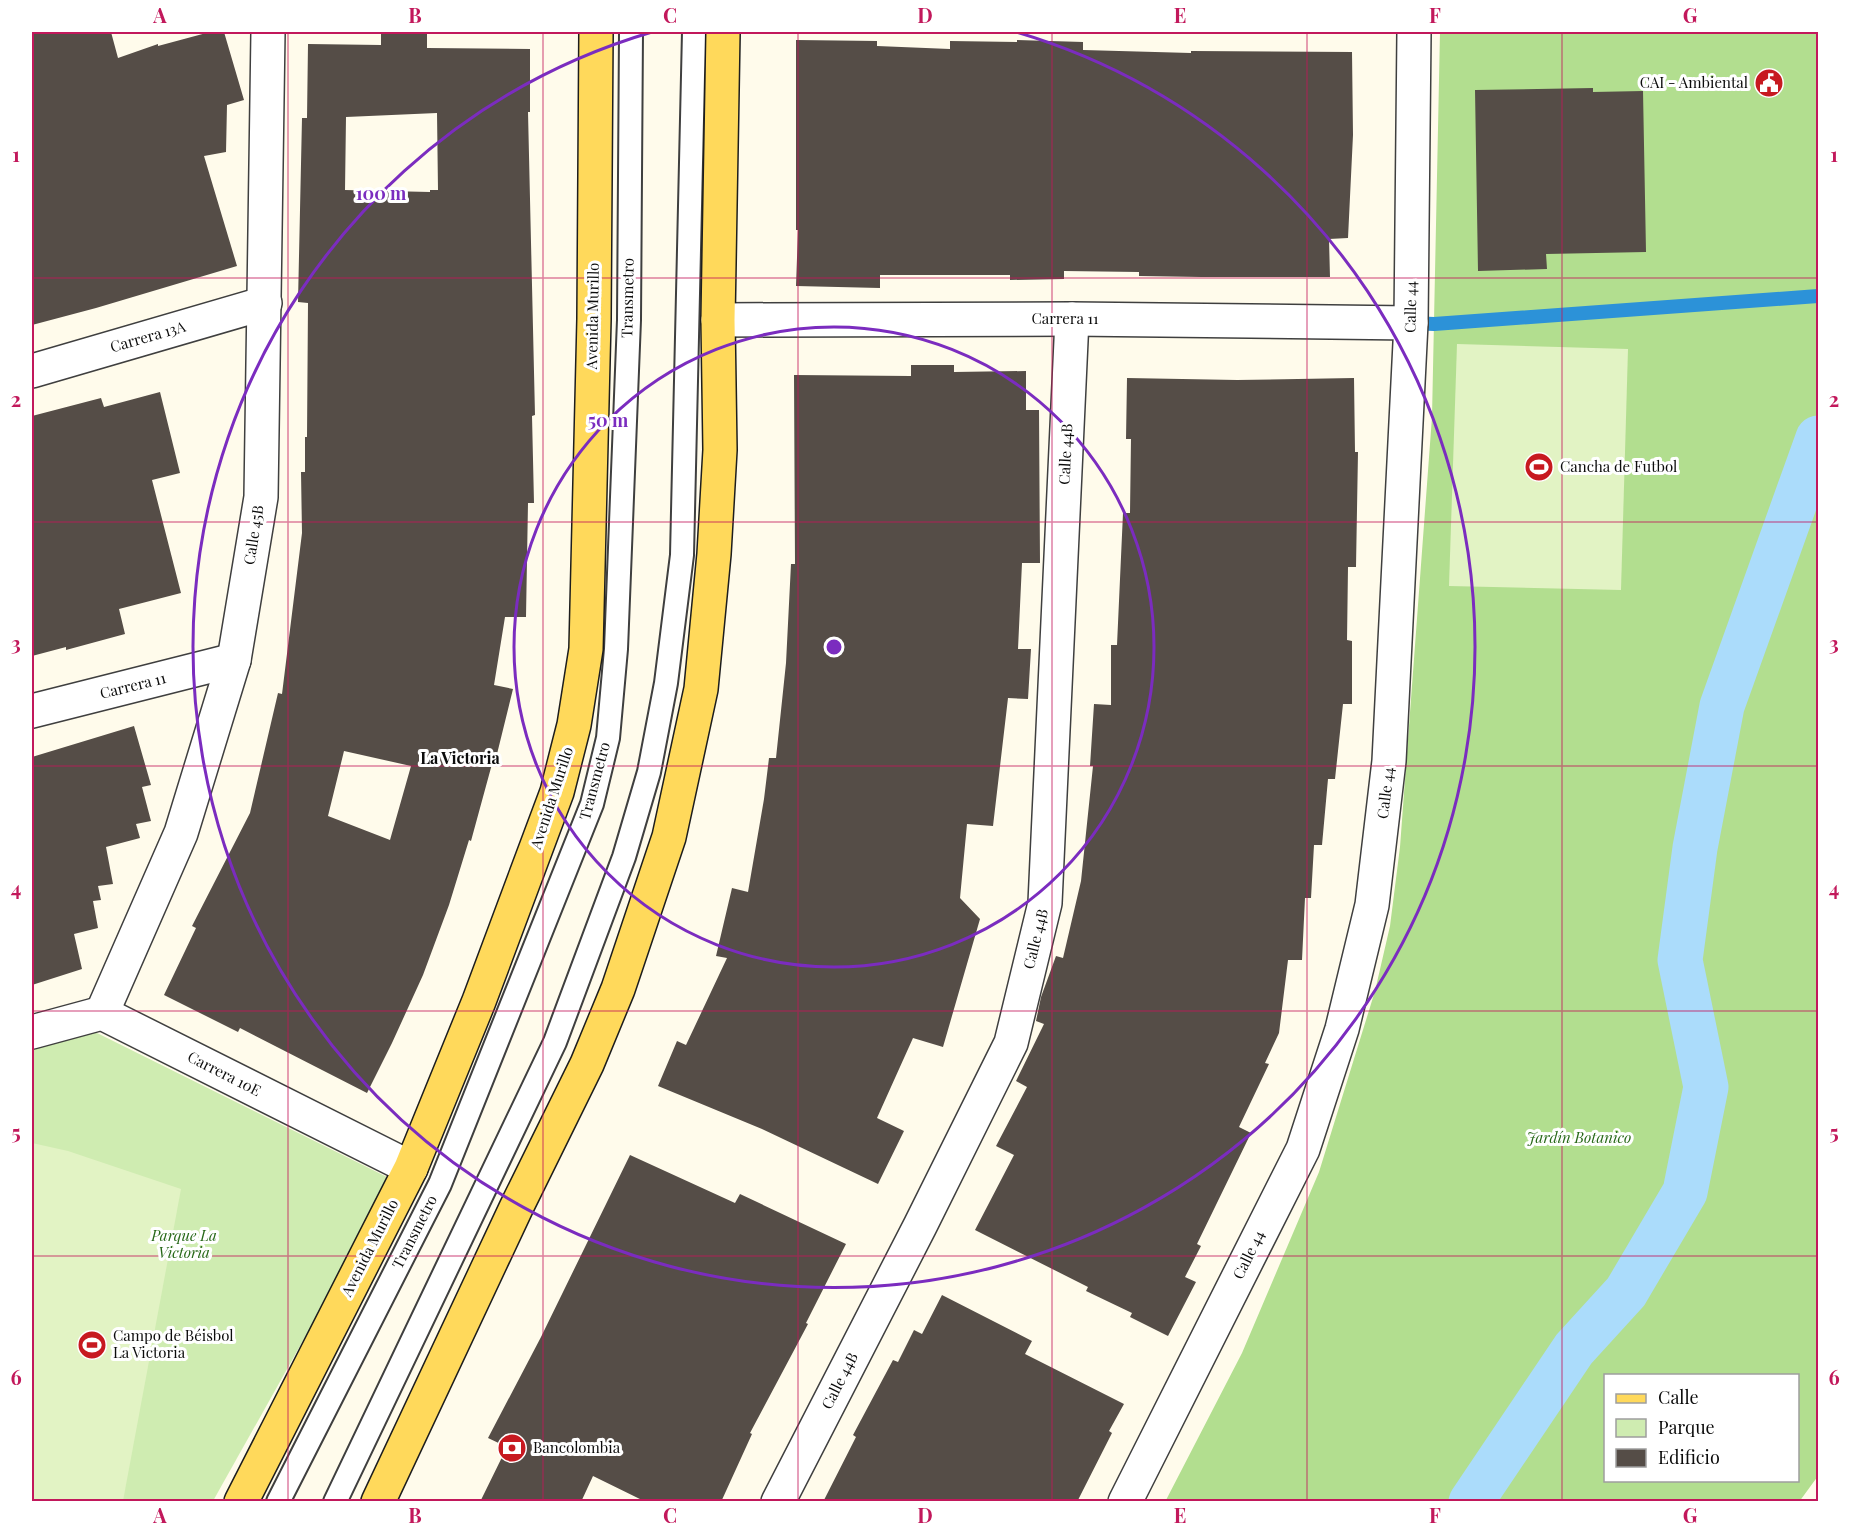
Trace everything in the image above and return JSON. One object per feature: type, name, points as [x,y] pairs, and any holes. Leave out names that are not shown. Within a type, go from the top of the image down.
[{"type":"main road","name":"Avenida Murillo","points":[[241,1502],[411,1168],[479,1001],[557,792],[574,726],[586,649],[594,319],[596,32]]},
{"type":"main road","points":[[378,1502],[516,1208],[587,1064],[618,989],[669,837],[701,689],[714,554],[720,450],[718,320],[723,32]]},
{"type":"street","name":"Calle 45B","points":[[102,1013],[182,833],[234,660],[261,497],[268,32]]},
{"type":"street","name":"Calle 44","points":[[1125,1502],[1303,1149],[1342,1029],[1369,916],[1389,761],[1411,323],[1414,32]]},
{"type":"street","name":"Carrera 13A","points":[[32,371],[265,303]]},
{"type":"street","name":"Carrera 11","points":[[718,320],[1072,319],[1411,323]]},
{"type":"street","name":"Calle 44B","points":[[778,1502],[920,1226],[1011,1042],[1045,903],[1072,319]]},
{"type":"street","name":"Carrera 11","points":[[32,711],[234,660]]},
{"type":"street","name":"Carrera 10E","points":[[102,1013],[411,1168]]},
{"type":"street","points":[[32,1032],[102,1013]]},
{"type":"lane","name":"Transmetro","points":[[278,1502],[440,1184],[592,804],[608,738],[616,649],[629,320],[631,32]]},
{"type":"lane","points":[[335,1502],[555,1042],[624,857],[649,772],[666,683],[682,555],[694,32]]},
{"type":"green space","name":"Jardín Botanico","points":[[1440,32],[1818,32],[1818,1476],[1799,1502],[1165,1502],[1242,1353],[1319,1172],[1375,991],[1390,926],[1400,847],[1432,417]]},
{"type":"green space","name":"Cancha de Futbol","points":[[1457,344],[1628,349],[1621,590],[1449,586]]},
{"type":"green space","name":"Parque La Victoria","points":[[93,1031],[393,1180],[213,1501],[32,1502],[32,1048]]},
{"type":"green space","name":"Campo de Béisbol La Victoria","points":[[32,1143],[68,1151],[181,1189],[123,1501],[32,1501]]},
{"type":"building","points":[[32,32],[111,32],[118,58],[158,44],[158,46],[210,32],[224,32],[244,100],[227,105],[226,152],[204,156],[237,266],[32,325]]},
{"type":"building","points":[[427,33],[427,48],[530,49],[530,112],[528,112],[535,415],[532,416],[534,503],[528,503],[526,617],[505,617],[494,685],[513,689],[497,754],[495,753],[471,841],[469,840],[449,905],[423,975],[367,1093],[240,1028],[238,1032],[164,995],[196,928],[192,926],[250,813],[278,693],[282,694],[302,533],[301,472],[305,472],[305,437],[307,437],[308,303],[298,302],[302,118],[307,118],[308,44],[381,45],[381,34]],"holes":[[[437,113],[438,190],[430,190],[430,192],[345,190],[346,117]],[[344,751],[411,766],[390,840],[328,816]]]},
{"type":"building","points":[[796,40],[877,41],[877,46],[950,49],[950,41],[1017,42],[1017,40],[1083,42],[1083,50],[1191,53],[1191,51],[1352,52],[1353,135],[1348,238],[1329,239],[1330,277],[1139,276],[1139,272],[1064,271],[1064,279],[1010,280],[1010,275],[880,275],[880,288],[796,286],[798,230],[796,230]]},
{"type":"building","points":[[1593,88],[1593,92],[1643,91],[1646,252],[1546,254],[1547,269],[1478,271],[1475,90]]},
{"type":"building","points":[[911,365],[954,365],[954,372],[1026,371],[1026,410],[1039,410],[1040,563],[1022,563],[1018,649],[1031,649],[1028,699],[1008,698],[993,826],[967,824],[960,898],[980,919],[943,1047],[913,1038],[877,1118],[904,1131],[878,1184],[762,1129],[658,1086],[677,1041],[686,1045],[727,958],[716,956],[732,888],[748,892],[769,758],[776,758],[786,663],[791,564],[795,564],[794,375],[911,376]]},
{"type":"building","points":[[1127,378],[1237,380],[1354,378],[1355,452],[1358,452],[1356,567],[1348,567],[1347,640],[1352,641],[1352,704],[1343,704],[1335,779],[1328,779],[1322,845],[1314,845],[1311,898],[1305,898],[1302,960],[1288,960],[1279,1033],[1265,1063],[1269,1064],[1239,1127],[1251,1133],[1197,1244],[1201,1246],[1185,1277],[1196,1282],[1168,1336],[1130,1317],[1132,1313],[1086,1291],[1088,1287],[975,1230],[1014,1155],[996,1146],[1027,1087],[1016,1081],[1044,1024],[1036,1021],[1041,997],[1056,956],[1063,958],[1081,881],[1093,766],[1090,766],[1094,704],[1111,705],[1111,645],[1117,645],[1123,513],[1130,513],[1131,439],[1126,439]]},
{"type":"building","points":[[160,392],[180,473],[152,480],[181,593],[119,609],[125,634],[66,650],[66,647],[32,656],[32,416],[101,398],[104,407]]},
{"type":"building","points":[[134,726],[151,785],[142,787],[151,821],[136,824],[140,838],[106,847],[113,884],[98,886],[101,900],[93,901],[98,928],[74,934],[82,969],[32,985],[32,757]]},
{"type":"building","points":[[630,1155],[735,1203],[740,1194],[846,1244],[806,1323],[808,1324],[750,1433],[752,1434],[721,1502],[646,1502],[593,1476],[581,1502],[480,1502],[507,1447],[488,1438],[541,1337]]},
{"type":"building","points":[[942,1295],[1032,1341],[1025,1354],[1124,1404],[1109,1431],[1112,1433],[1077,1502],[823,1502],[856,1437],[853,1435],[893,1360],[898,1362],[914,1330],[922,1334]]},
{"type":"waterway","points":[[1411,323],[1434,324],[1818,296]]},
{"type":"waterway","points":[[1471,1502],[1574,1349],[1626,1292],[1685,1192],[1706,1087],[1680,960],[1695,848],[1722,706],[1818,438]]},
{"type":"place","name":"CAI - Ambiental","points":[[1769,83]]},
{"type":"place","name":"Cancha de Futbol","points":[[1539,467]]},
{"type":"place","name":"Campo de Béisbol La Victoria","points":[[92,1345]]},
{"type":"place","name":"Bancolombia","points":[[512,1448]]},
{"type":"district","name":"La Victoria","points":[[460,758]]}]
